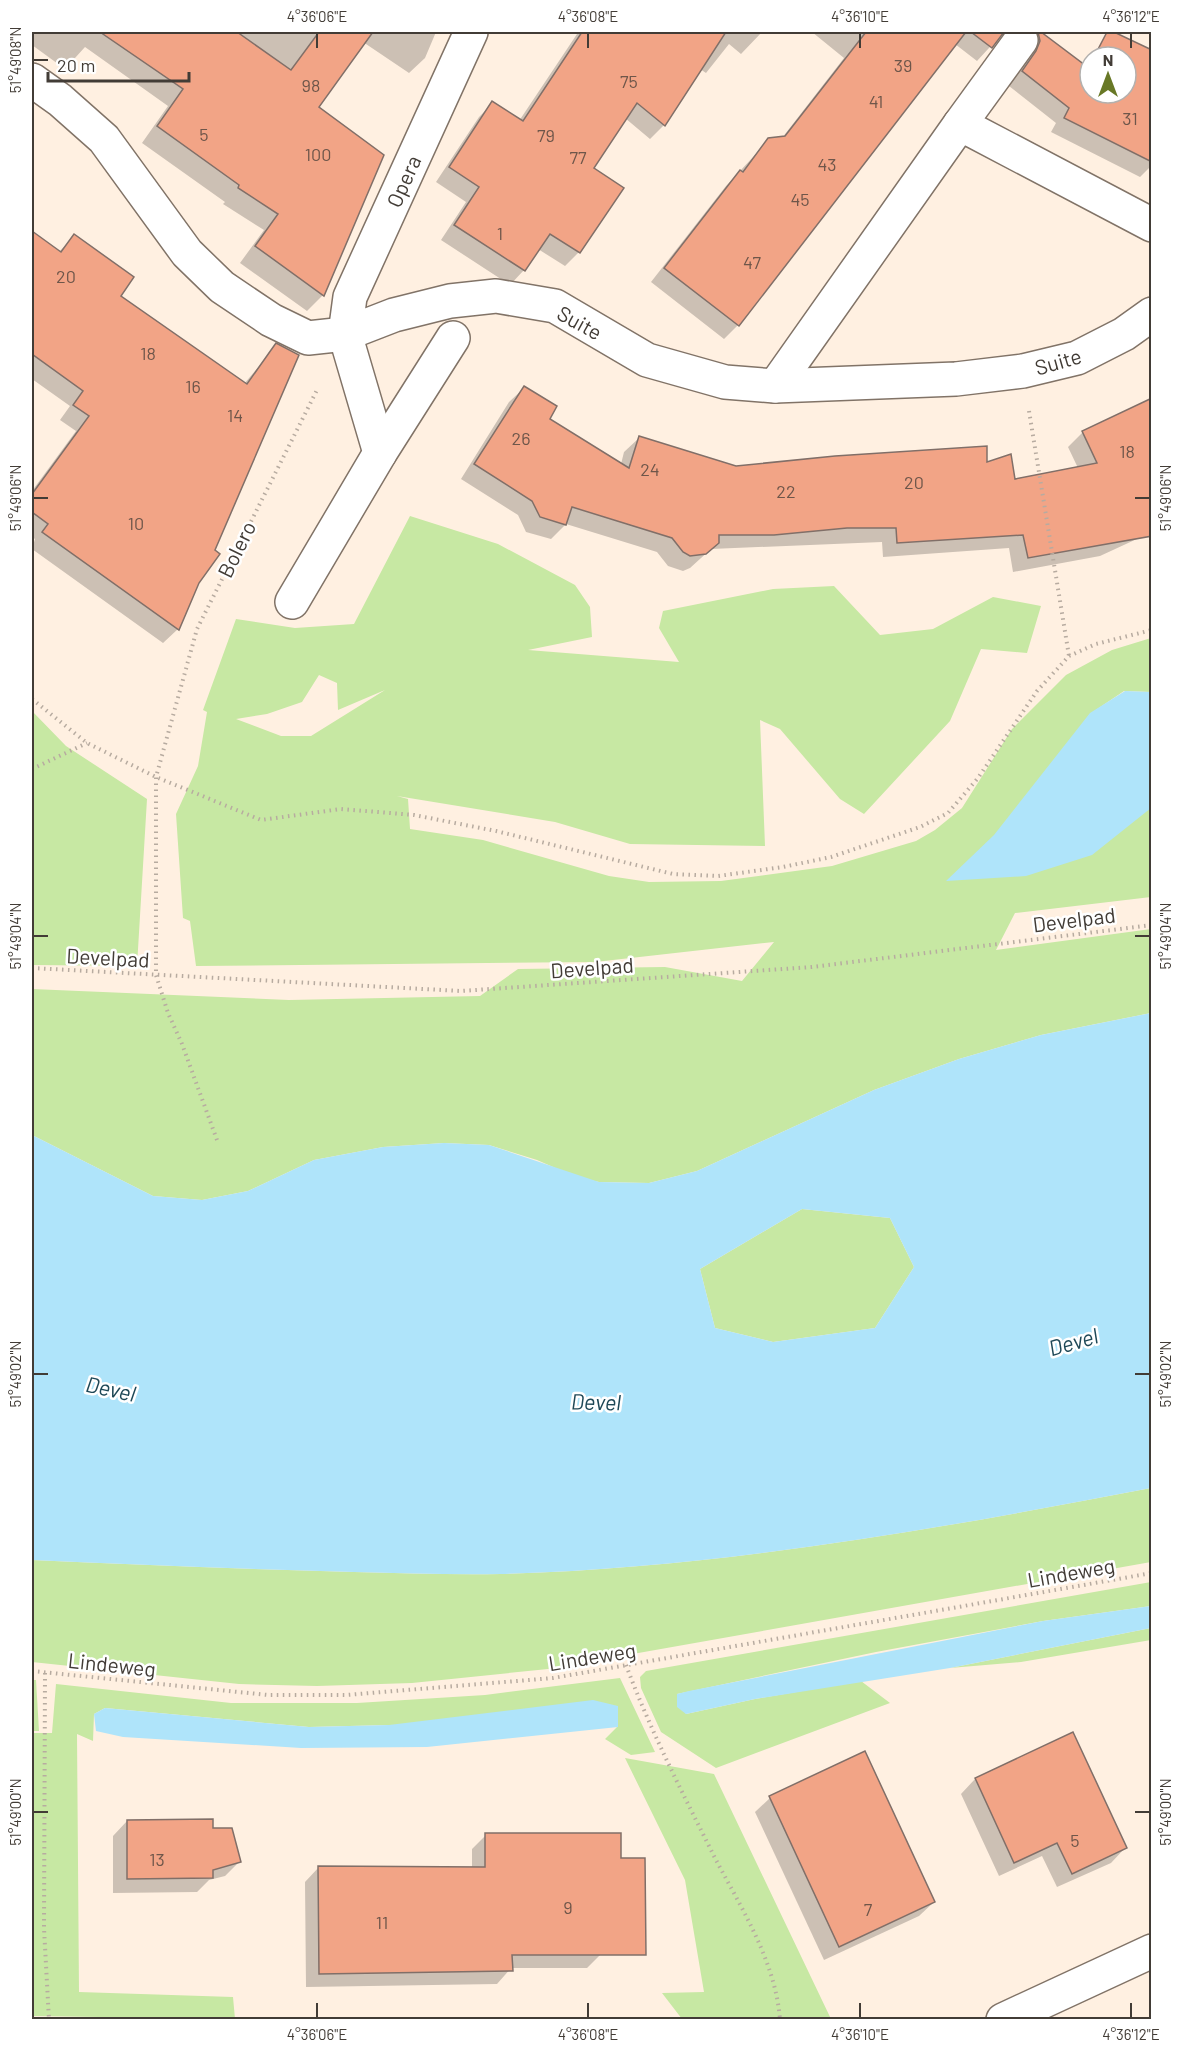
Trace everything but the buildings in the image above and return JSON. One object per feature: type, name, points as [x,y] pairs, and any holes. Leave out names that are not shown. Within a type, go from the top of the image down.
[{"type":"street","name":"Opera","points":[[345,334],[350,297],[471,32]]},
{"type":"street","points":[[775,386],[1022,40]]},
{"type":"street","points":[[32,80],[60,100],[104,139],[187,253],[222,287],[271,320],[308,338],[345,334],[380,453]]},
{"type":"street","points":[[960,124],[1152,225]]},
{"type":"street","name":"Suite","points":[[345,334],[394,315],[450,301],[496,296],[555,306],[647,360],[725,382],[775,386],[956,379],[1023,371],[1077,358],[1124,334],[1152,314]]},
{"type":"street","points":[[292,602],[380,453],[453,338]]},
{"type":"street","points":[[1003,2019],[1152,1951]]},
{"type":"path","name":"Bolero","points":[[217,1140],[182,1044],[168,1013],[156,975],[156,777],[197,629],[345,334]]},
{"type":"path","points":[[1023,371],[1069,656]]},
{"type":"path","points":[[32,699],[87,743],[156,777],[261,820],[341,809],[414,815],[496,831],[673,874],[718,876],[831,857],[920,827],[948,813],[978,778],[1037,692],[1069,656],[1096,644],[1152,630]]},
{"type":"path","points":[[32,769],[87,743]]},
{"type":"path","name":"Develpad","points":[[32,968],[461,991],[812,967],[1152,925]]},
{"type":"path","name":"Lindeweg","points":[[32,1671],[268,1695],[346,1695],[553,1678],[1152,1573]]},
{"type":"path","points":[[626,1665],[639,1701],[766,1959],[780,2019]]},
{"type":"path","points":[[45,1673],[44,1928],[49,2019]]},
{"type":"green space","points":[[410,516],[498,544],[575,585],[590,607],[592,637],[528,650],[679,662],[659,628],[663,611],[773,589],[834,586],[880,635],[933,629],[993,597],[1041,606],[1027,653],[981,649],[950,721],[864,814],[840,799],[780,729],[760,720],[765,846],[630,844],[555,822],[397,796],[408,799],[410,829],[483,840],[609,876],[649,882],[721,881],[832,866],[916,841],[935,830],[962,808],[1012,729],[1066,675],[1112,650],[1151,638],[1151,692],[1124,691],[1090,714],[1054,761],[1151,783],[1151,897],[1015,913],[996,950],[1151,929],[1151,1013],[1041,1035],[959,1059],[874,1090],[697,1171],[649,1183],[599,1182],[576,1177],[537,1160],[489,1145],[444,1143],[383,1147],[314,1160],[248,1191],[202,1200],[153,1196],[32,1135],[32,989],[289,1000],[480,996],[518,969],[665,967],[742,981],[774,942],[595,962],[196,966],[190,921],[183,918],[176,814],[198,766],[207,712],[203,710],[236,619],[295,628],[354,624]],"holes":[[[319,675],[337,683],[338,710],[385,690],[311,736],[281,736],[236,719],[267,714],[302,702]]]},
{"type":"green space","points":[[32,711],[66,746],[147,799],[137,966],[32,965]]},
{"type":"green space","points":[[802,1209],[890,1218],[914,1267],[875,1328],[773,1342],[715,1328],[700,1269]]},
{"type":"green space","points":[[1151,1488],[1151,1562],[548,1669],[412,1683],[317,1686],[239,1684],[32,1662],[32,1560],[428,1574],[501,1574],[583,1570],[665,1564],[828,1544],[990,1518]]},
{"type":"green space","points":[[1151,1582],[1151,1606],[1043,1621],[876,1652],[677,1694],[686,1714],[755,1699],[861,1681],[890,1703],[716,1768],[661,1732],[641,1688],[640,1677],[646,1671]]},
{"type":"green space","points":[[1151,1628],[1151,1640],[1021,1662],[950,1668]]},
{"type":"green space","points":[[620,1678],[655,1752],[631,1755],[605,1739],[617,1727],[389,1725],[309,1727],[105,1708],[94,1714],[93,1741],[77,1734],[79,1992],[233,1997],[235,2019],[32,2016],[32,1733],[52,1733],[56,1684],[231,1703],[357,1703],[485,1695]]},
{"type":"green space","points":[[32,1680],[36,1680],[39,1731],[32,1731]]},
{"type":"green space","points":[[625,1758],[714,1774],[831,2019],[682,2019],[662,1993],[704,1992],[685,1880]]},
{"type":"water","points":[[1125,691],[1151,692],[1151,808],[1092,855],[1026,876],[946,881],[994,835],[1090,713]]},
{"type":"water","name":"Devel","points":[[1151,1013],[1151,1488],[990,1518],[828,1544],[665,1564],[583,1570],[501,1574],[428,1574],[32,1560],[32,1135],[153,1196],[202,1200],[248,1191],[314,1160],[383,1147],[444,1143],[489,1145],[599,1182],[649,1183],[697,1171],[874,1090],[959,1059],[1041,1035]],"holes":[[[802,1209],[890,1218],[914,1267],[875,1328],[773,1342],[715,1328],[700,1269]]]},
{"type":"water","points":[[1151,1606],[1151,1628],[950,1668],[755,1699],[686,1714],[677,1707],[677,1694],[689,1691],[1043,1621]]},
{"type":"water","points":[[593,1700],[618,1706],[618,1727],[427,1747],[301,1748],[123,1737],[96,1731],[94,1714],[105,1708],[309,1727],[389,1725]]}]
